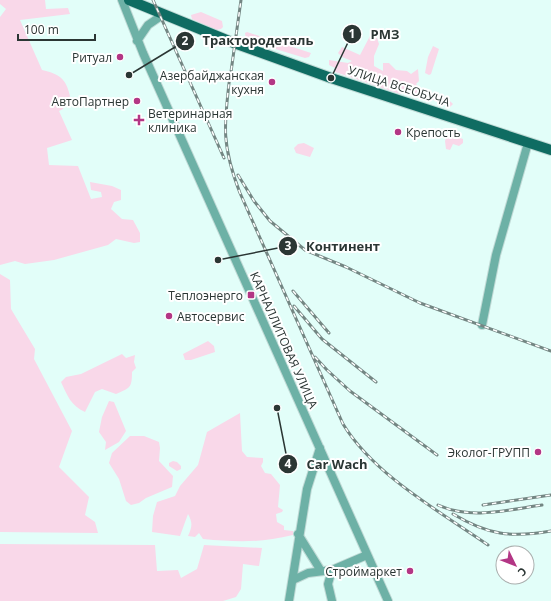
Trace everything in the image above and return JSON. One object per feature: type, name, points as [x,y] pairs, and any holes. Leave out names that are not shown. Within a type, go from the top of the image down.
[{"type":"main road","name":"УЛИЦА ВСЕОБУЧА","points":[[129,0],[234,43],[331,78],[551,150]]},
{"type":"street","name":"КАРНАЛЛИТОВАЯ УЛИЦА","points":[[122,0],[136,38],[388,601]]},
{"type":"street","points":[[136,38],[148,25],[164,14]]},
{"type":"street","points":[[482,324],[496,255],[528,143]]},
{"type":"street","points":[[289,601],[298,534],[307,489],[320,448]]},
{"type":"street","points":[[298,534],[321,571]]},
{"type":"street","points":[[293,580],[308,573],[332,570],[367,555]]},
{"type":"street","points":[[332,570],[328,584],[332,601]]},
{"type":"shaded area","points":[[0,0],[45,0],[46,9],[68,8],[70,14],[20,20],[42,70],[53,73],[61,78],[66,85],[70,96],[63,109],[59,111],[72,140],[47,148],[49,165],[78,166],[91,199],[102,197],[101,192],[91,190],[90,182],[112,186],[121,190],[121,200],[114,202],[111,209],[122,219],[133,220],[140,233],[140,242],[134,243],[116,239],[108,245],[54,260],[25,264],[15,261],[0,265],[0,17],[6,9],[0,4]]},
{"type":"shaded area","points":[[201,12],[222,21],[223,27],[216,30],[192,19],[191,15]]},
{"type":"shaded area","points":[[247,32],[311,53],[309,57],[305,58],[246,40],[245,33]]},
{"type":"shaded area","points":[[376,35],[379,44],[374,56],[374,66],[383,71],[383,63],[389,63],[396,70],[407,71],[411,74],[418,69],[419,81],[416,84],[420,88],[444,97],[453,104],[450,107],[431,99],[403,92],[400,94],[335,72],[335,68],[329,65],[329,60],[348,63],[352,61],[342,57],[338,53],[342,47],[360,55],[370,36]]},
{"type":"shaded area","points":[[433,46],[439,49],[431,74],[429,75],[425,73],[428,57]]},
{"type":"shaded area","points":[[452,135],[463,139],[463,143],[459,146],[453,144],[450,150],[446,149],[445,141],[447,136]]},
{"type":"shaded area","points":[[304,143],[314,148],[310,157],[296,153],[294,148],[298,144]]},
{"type":"shaded area","points":[[0,274],[10,280],[11,309],[35,349],[34,359],[72,431],[59,467],[89,497],[85,515],[95,522],[98,533],[0,532]]},
{"type":"shaded area","points":[[208,341],[214,346],[215,352],[191,360],[185,360],[183,354]]},
{"type":"shaded area","points":[[122,354],[126,358],[135,355],[134,362],[136,368],[132,372],[131,384],[129,387],[116,394],[102,389],[95,392],[85,412],[76,407],[70,400],[61,382],[66,377],[81,374]]},
{"type":"shaded area","points":[[109,401],[114,402],[126,431],[119,442],[105,450],[106,442],[99,432],[102,417]]},
{"type":"shaded area","points":[[240,413],[242,451],[247,457],[263,458],[261,466],[265,473],[271,474],[280,485],[278,507],[283,510],[282,512],[276,514],[277,522],[284,526],[284,530],[293,531],[293,535],[248,541],[203,539],[199,533],[195,537],[188,536],[191,520],[188,514],[180,536],[152,532],[153,516],[157,502],[175,496],[180,486],[198,465],[207,432]]},
{"type":"shaded area","points":[[130,436],[144,436],[159,442],[159,461],[173,476],[172,487],[146,498],[139,503],[131,505],[126,501],[119,479],[109,463],[112,453]]},
{"type":"shaded area","points":[[173,461],[177,462],[181,466],[181,469],[177,471],[169,466],[169,463]]},
{"type":"shaded area","points":[[0,544],[155,545],[157,571],[178,570],[181,578],[197,569],[204,545],[262,548],[259,566],[243,564],[241,589],[236,597],[223,601],[0,601]]},
{"type":"railway","points":[[153,0],[224,158]]},
{"type":"railway","points":[[230,79],[241,0]]},
{"type":"railway","points":[[230,75],[226,108],[226,134],[227,147],[234,176],[240,193],[343,424],[372,460],[390,476],[409,491],[488,545]]},
{"type":"railway","points":[[238,175],[254,201],[270,221],[305,250],[346,267],[420,303],[551,351]]},
{"type":"railway","points":[[293,291],[329,333]]},
{"type":"railway","points":[[294,306],[322,339],[376,382]]},
{"type":"railway","points":[[315,357],[350,391],[437,455]]},
{"type":"railway","points":[[483,505],[551,495]]},
{"type":"railway","points":[[438,505],[451,510],[476,513],[542,505]]},
{"type":"railway","points":[[453,514],[477,526],[500,533],[524,534],[551,531]]},
{"type":"place","name":"Ритуал","points":[[120,57]]},
{"type":"place","name":"Трактородеталь","points":[[129,75]]},
{"type":"place","name":"РМЗ","points":[[331,78]]},
{"type":"place","name":"Азербайджанская кухня","points":[[272,82]]},
{"type":"place","name":"АвтоПартнер","points":[[137,101]]},
{"type":"place","name":"Ветеринарная клиника","points":[[139,120]]},
{"type":"place","name":"Крепость","points":[[398,132]]},
{"type":"place","name":"Континент","points":[[218,260]]},
{"type":"place","name":"Теплоэнерго","points":[[251,295]]},
{"type":"place","name":"Автосервис","points":[[169,316]]},
{"type":"place","name":"Car Wach","points":[[277,408]]},
{"type":"place","name":"Эколог-ГРУПП","points":[[538,452]]},
{"type":"place","name":"Строймаркет","points":[[410,571]]}]
